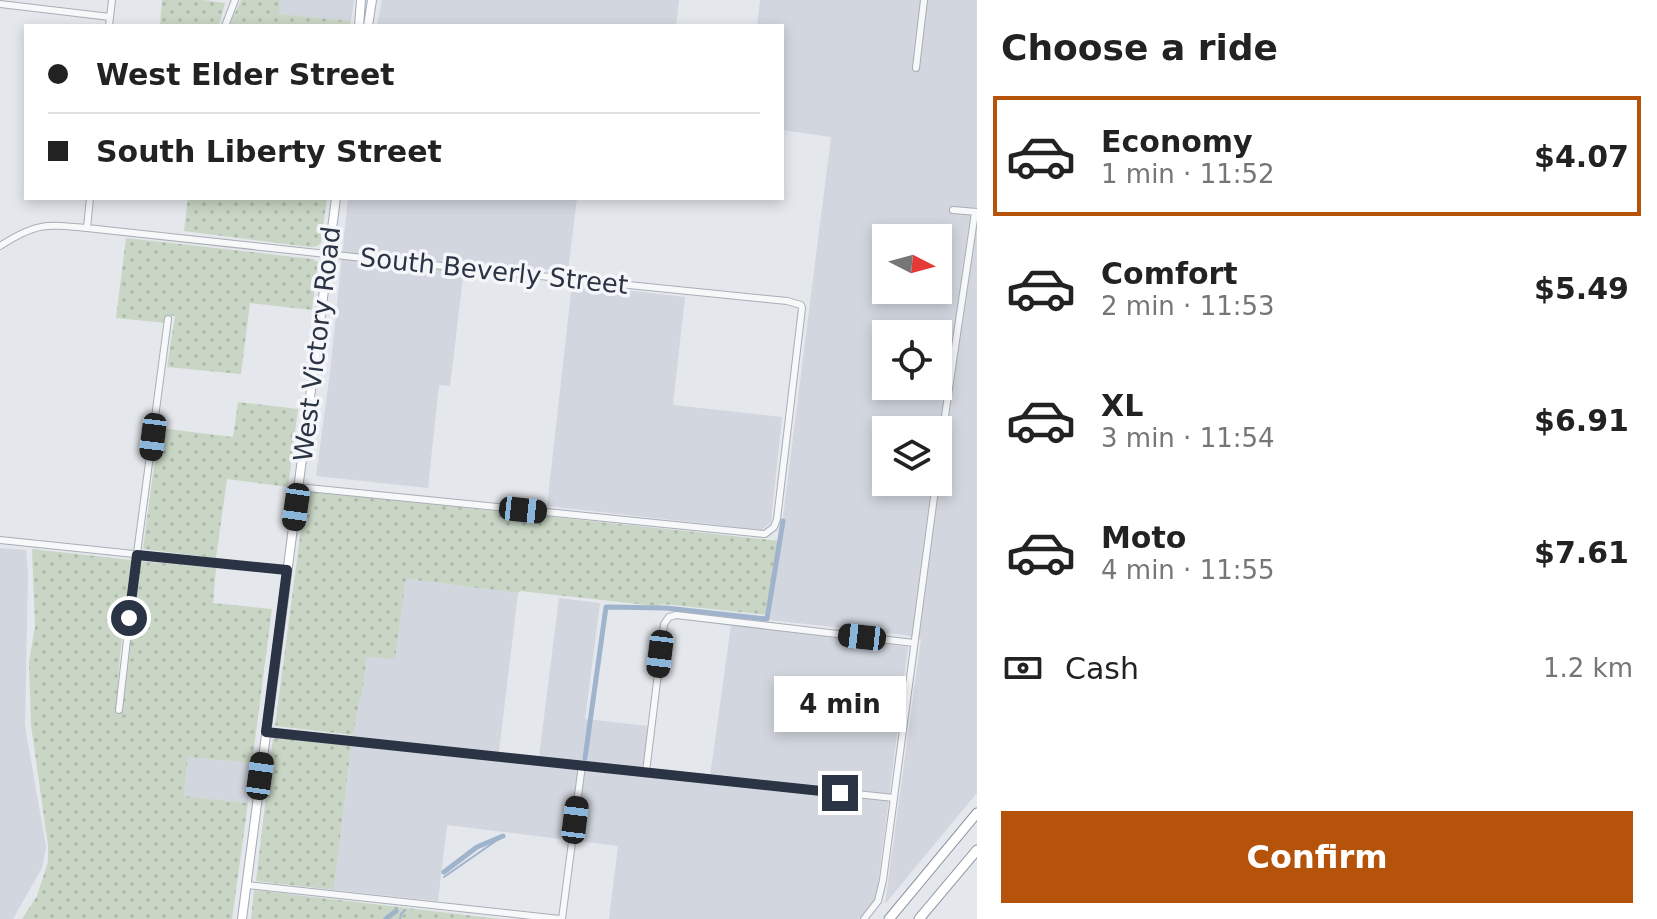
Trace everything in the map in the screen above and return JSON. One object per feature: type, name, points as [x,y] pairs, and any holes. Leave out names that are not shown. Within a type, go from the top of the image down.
[{"type":"highway","points":[[889,919],[977,813]]},
{"type":"highway","points":[[919,919],[977,850]]},
{"type":"main road","points":[[359,24],[361,0]]},
{"type":"main road","points":[[368,24],[372,0]]},
{"type":"main road","name":"West Victory Road","points":[[242,919],[336,200]]},
{"type":"street","points":[[109,24],[112,0]]},
{"type":"street","points":[[226,24],[235,0]]},
{"type":"street","points":[[916,68],[924,0]]},
{"type":"street","points":[[0,4],[110,17]]},
{"type":"street","points":[[87,228],[90,200]]},
{"type":"street","points":[[944,416],[976,212],[953,210]]},
{"type":"street","name":"South Beverly Street","points":[[0,246],[27,229],[43,225],[87,228],[787,301],[801,305],[803,312],[777,519],[774,527],[765,534],[298,487]]},
{"type":"street","points":[[119,710],[168,319]]},
{"type":"street","points":[[864,919],[880,894],[934,496]]},
{"type":"street","points":[[0,540],[287,570]]},
{"type":"street","points":[[646,772],[664,624],[669,617],[676,615],[914,643]]},
{"type":"street","points":[[266,732],[894,798]]},
{"type":"street","points":[[247,885],[561,919],[582,765]]},
{"type":"shaded area","points":[[280,0],[354,0],[351,21],[278,14]]},
{"type":"shaded area","points":[[382,0],[679,0],[676,24],[377,24]]},
{"type":"shaded area","points":[[760,0],[977,0],[977,793],[885,904],[921,639],[770,620],[831,137],[784,130],[784,24],[757,24]]},
{"type":"shaded area","points":[[348,200],[577,200],[568,272],[465,261],[450,386],[439,385],[428,488],[316,476]]},
{"type":"shaded area","points":[[572,284],[685,297],[673,405],[782,417],[771,522],[762,530],[547,506]]},
{"type":"shaded area","points":[[0,548],[26,550],[25,726],[46,847],[42,868],[13,919],[0,919]]},
{"type":"shaded area","points":[[406,579],[518,593],[498,760],[538,765],[559,598],[600,603],[585,719],[648,726],[644,776],[709,784],[731,625],[908,647],[876,900],[859,919],[609,919],[618,846],[447,825],[438,901],[334,890],[351,746],[367,657],[395,658]]},
{"type":"shaded area","points":[[188,757],[252,763],[248,803],[184,796]]},
{"type":"green space","points":[[162,0],[225,3],[220,24],[160,24]]},
{"type":"green space","points":[[241,0],[280,0],[279,14],[351,21],[350,24],[230,24]]},
{"type":"green space","points":[[188,200],[327,200],[321,243],[317,246],[184,231]]},
{"type":"green space","points":[[126,238],[313,259],[318,262],[312,310],[250,303],[241,374],[167,367],[175,316],[167,315],[166,323],[116,318]]},
{"type":"green space","points":[[238,402],[298,409],[288,487],[227,479],[216,558],[143,549],[159,428],[233,437]]},
{"type":"green space","points":[[306,491],[780,541],[770,615],[518,593],[406,579],[395,659],[367,657],[353,735],[275,726]]},
{"type":"green space","points":[[32,549],[131,560],[116,713],[121,713],[140,561],[216,568],[213,603],[272,609],[252,763],[188,757],[184,796],[248,803],[232,919],[22,919],[37,896],[48,862],[31,725],[29,662],[35,627]]},
{"type":"green space","points":[[273,737],[351,746],[334,890],[256,881]]},
{"type":"green space","points":[[254,890],[500,919],[251,919]]},
{"type":"waterway","points":[[585,758],[606,607],[666,608],[767,619],[783,521]]},
{"type":"waterway","points":[[444,877],[503,836]]},
{"type":"waterway","points":[[444,872],[477,847],[503,836]]},
{"type":"waterway","points":[[400,919],[405,910]]},
{"type":"waterway","points":[[386,919],[396,911]]},
{"type":"route","points":[[129,618],[137,555],[287,570],[266,732],[840,793]]}]
